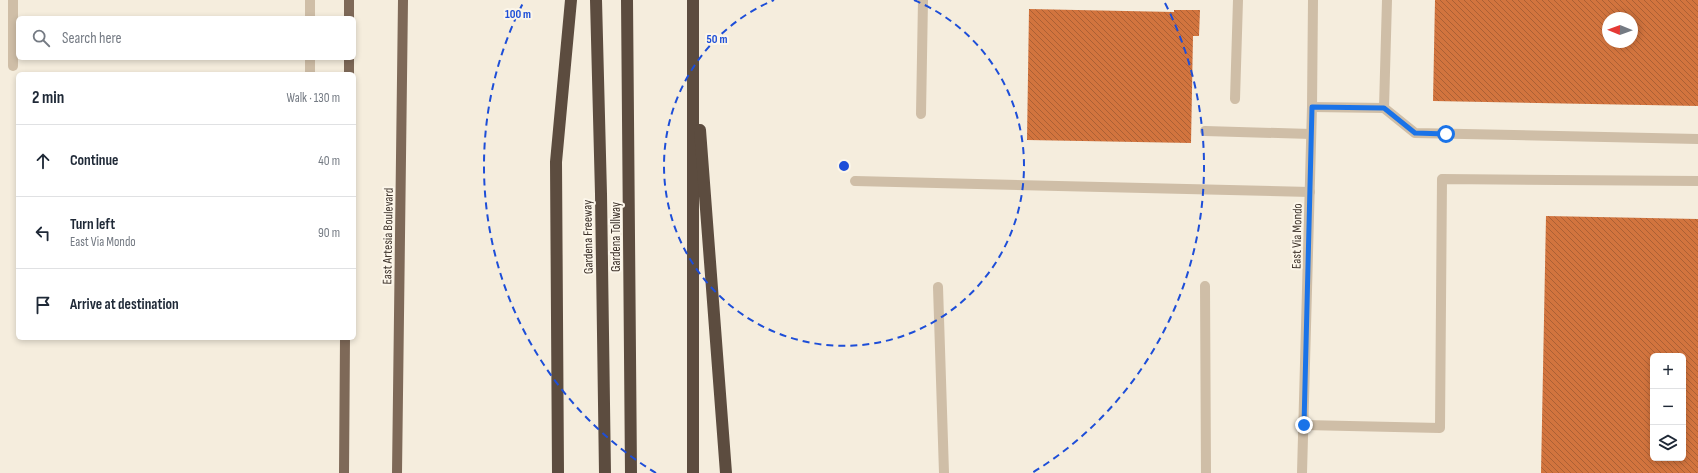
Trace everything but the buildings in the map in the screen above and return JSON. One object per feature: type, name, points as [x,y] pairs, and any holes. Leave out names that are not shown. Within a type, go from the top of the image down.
[{"type":"highway","points":[[558,473],[556,162],[571,0]]},
{"type":"highway","name":"Gardena Freeway","points":[[596,0],[601,194],[605,473]]},
{"type":"highway","name":"Gardena Tollway","points":[[628,0],[631,473]]},
{"type":"highway","points":[[693,0],[693,473]]},
{"type":"highway","points":[[693,35],[726,473]]},
{"type":"main road","points":[[349,0],[349,16]]},
{"type":"main road","name":"East Artesia Boulevard","points":[[397,473],[403,0]]},
{"type":"main road","points":[[348,72],[349,60]]},
{"type":"main road","points":[[344,473],[346,340]]},
{"type":"street","points":[[13,0],[13,66]]},
{"type":"street","points":[[310,0],[310,16]]},
{"type":"street","points":[[921,114],[923,0]]},
{"type":"street","points":[[1235,99],[1238,0]]},
{"type":"street","name":"East Via Mondo","points":[[1302,473],[1312,107],[1313,0]]},
{"type":"street","points":[[1384,108],[1387,0]]},
{"type":"street","points":[[310,60],[310,72]]},
{"type":"street","points":[[1312,107],[1384,108],[1415,133],[1698,139]]},
{"type":"street","points":[[1205,131],[1311,134]]},
{"type":"street","points":[[1304,425],[1440,428],[1442,179],[1698,181]]},
{"type":"street","points":[[855,181],[1310,192]]},
{"type":"street","points":[[1205,286],[1206,473]]},
{"type":"street","points":[[938,287],[944,473]]},
{"type":"route","points":[[1304,425],[1312,107],[1384,108],[1415,133],[1446,134]]}]
